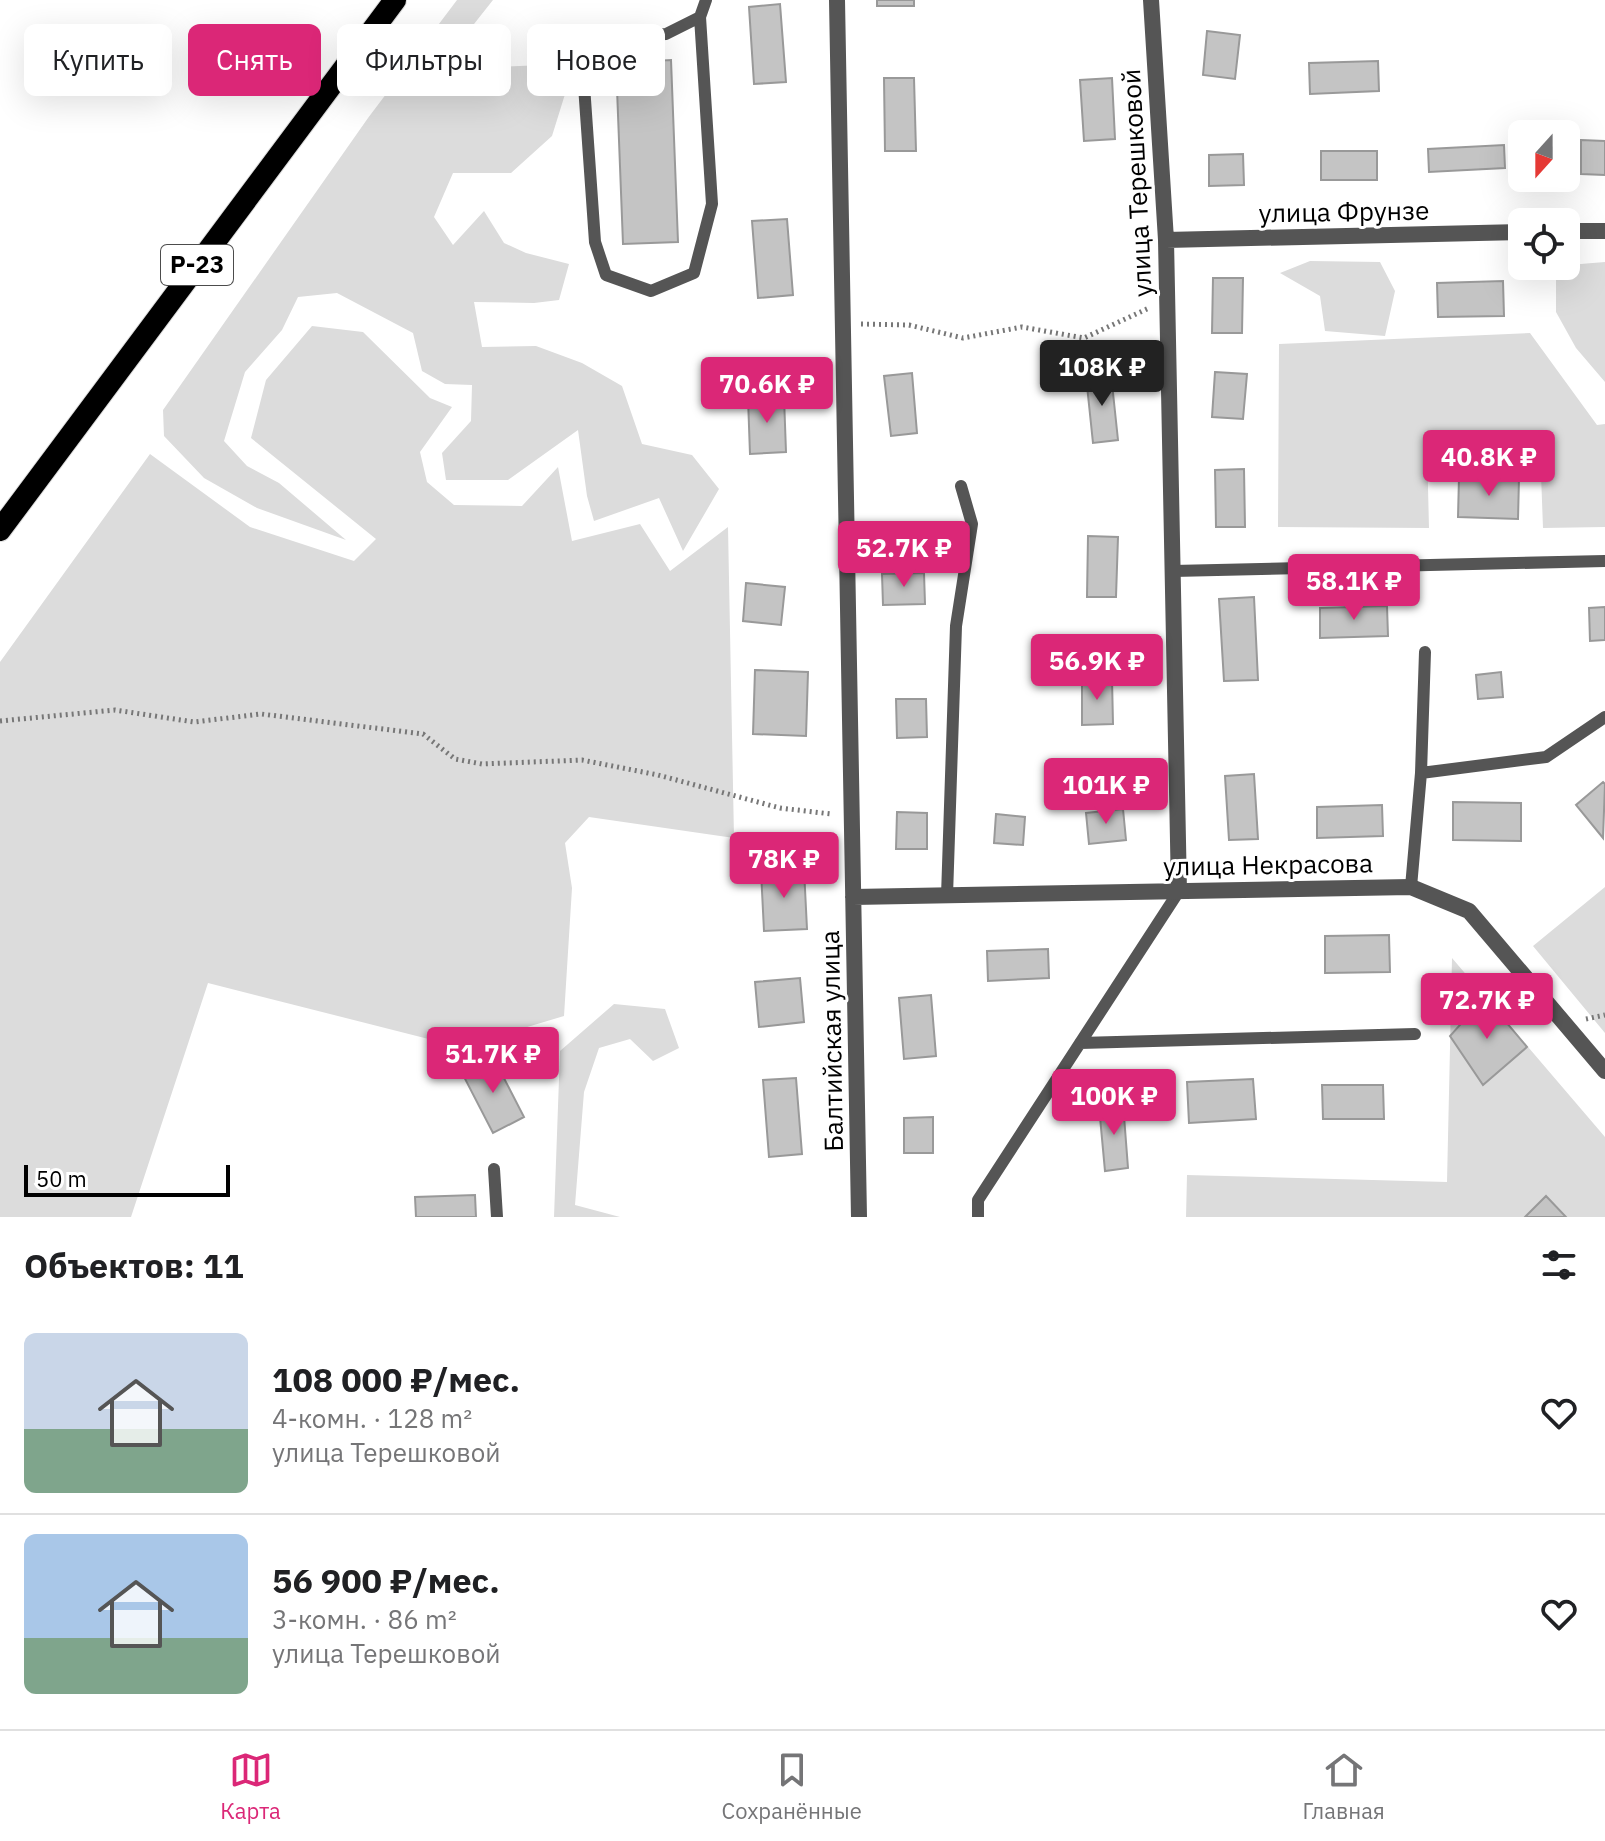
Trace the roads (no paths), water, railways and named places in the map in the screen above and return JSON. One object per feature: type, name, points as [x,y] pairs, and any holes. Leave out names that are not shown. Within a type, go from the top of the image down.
[{"type":"highway","name":"Р-23","points":[[0,530],[395,0]]},
{"type":"street","name":"Балтийская улица","points":[[837,0],[859,1217]]},
{"type":"street","name":"улица Терешковой","points":[[1151,0],[1168,299],[1179,891]]},
{"type":"street","points":[[1580,231],[1605,231]]},
{"type":"street","name":"улица Фрунзе","points":[[1166,240],[1508,232]]},
{"type":"street","name":"улица Некрасова","points":[[853,897],[1411,887],[1469,911],[1605,1071]]},
{"type":"lane","points":[[700,17],[666,34],[595,39],[582,57],[595,242],[606,275],[651,291],[694,273],[712,204],[700,17],[706,0]]},
{"type":"lane","points":[[947,896],[956,626],[972,524],[961,486]]},
{"type":"lane","points":[[1173,571],[1605,561]]},
{"type":"lane","points":[[1411,887],[1421,773],[1425,652]]},
{"type":"lane","points":[[1421,773],[1546,757],[1605,717]]},
{"type":"lane","points":[[978,1217],[978,1200],[1179,891]]},
{"type":"lane","points":[[1080,1043],[1415,1034]]},
{"type":"lane","points":[[494,1169],[497,1217]]}]
